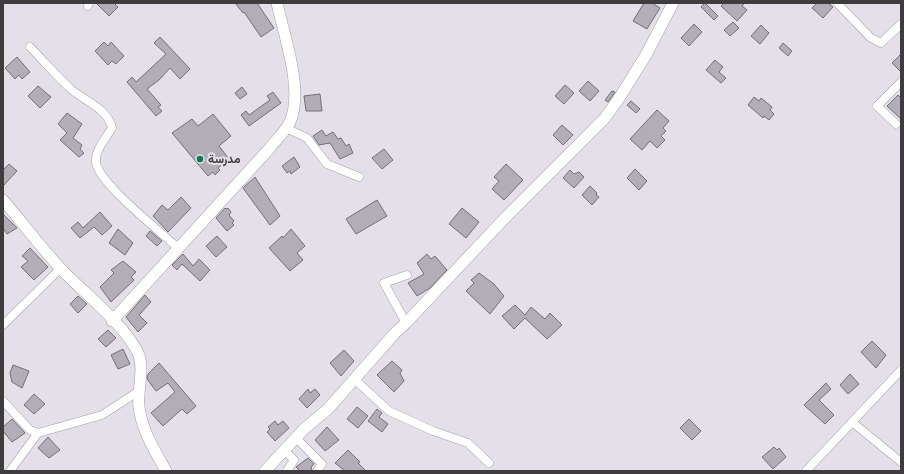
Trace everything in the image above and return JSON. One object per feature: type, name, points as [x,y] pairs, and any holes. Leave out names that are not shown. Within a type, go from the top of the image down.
[{"type":"street","points":[[112,320],[286,128],[294,108],[296,95],[277,3]]},
{"type":"street","points":[[837,3],[871,38],[881,43],[901,24]]},
{"type":"street","points":[[265,471],[296,438],[328,409],[395,333],[406,324],[504,219],[604,119],[618,100],[646,55],[670,4]]},
{"type":"street","points":[[30,47],[72,90],[92,103],[105,115],[112,128],[98,152],[96,161],[99,172],[110,186],[178,248]]},
{"type":"street","points":[[896,124],[877,106],[901,82]]},
{"type":"street","points":[[286,128],[307,138],[327,164],[359,177]]},
{"type":"street","points":[[3,200],[60,269],[112,320],[129,339],[139,355],[141,372],[139,406],[143,427],[166,471]]},
{"type":"street","points":[[3,325],[60,269]]},
{"type":"street","points":[[406,324],[384,282],[407,275]]},
{"type":"street","points":[[806,471],[901,370]]},
{"type":"street","points":[[354,379],[389,411],[433,431],[468,443],[489,463]]},
{"type":"street","points":[[3,401],[30,430],[38,433],[102,415],[139,391]]},
{"type":"street","points":[[852,422],[901,462]]},
{"type":"street","points":[[10,471],[38,433]]},
{"type":"street","points":[[296,438],[322,464],[317,471]]},
{"type":"street","points":[[284,451],[294,460],[287,471]]},
{"type":"building","points":[[96,3],[114,3],[118,7],[109,16]]},
{"type":"building","points":[[235,3],[257,3],[274,28],[261,37],[244,12],[243,13]]},
{"type":"building","points":[[644,3],[652,3],[660,8],[647,29],[633,21]]},
{"type":"building","points":[[705,3],[718,16],[714,20],[701,7]]},
{"type":"building","points":[[724,3],[745,3],[742,6],[747,10],[737,21],[721,6]]},
{"type":"building","points":[[817,3],[828,3],[833,7],[823,18],[812,8]]},
{"type":"building","points":[[733,22],[739,28],[730,36],[724,30]]},
{"type":"building","points":[[694,24],[702,32],[689,46],[681,38]]},
{"type":"building","points":[[761,25],[769,33],[760,44],[751,36]]},
{"type":"building","points":[[160,37],[190,69],[180,79],[170,68],[159,80],[147,89],[161,105],[158,107],[162,111],[156,116],[127,82],[132,77],[136,82],[166,54],[154,43]]},
{"type":"building","points":[[104,42],[108,46],[111,42],[124,56],[116,64],[112,61],[108,65],[95,51]]},
{"type":"building","points":[[783,43],[792,51],[788,56],[779,48]]},
{"type":"building","points":[[901,54],[901,72],[892,63]]},
{"type":"building","points":[[17,57],[30,72],[22,79],[19,75],[15,79],[5,68]]},
{"type":"building","points":[[715,60],[723,67],[719,72],[726,78],[721,83],[706,70]]},
{"type":"building","points":[[588,81],[599,91],[590,101],[579,91]]},
{"type":"building","points":[[565,85],[574,93],[564,104],[555,96]]},
{"type":"building","points":[[38,86],[51,97],[40,108],[28,96]]},
{"type":"building","points":[[242,87],[247,94],[240,99],[235,93]]},
{"type":"building","points":[[612,91],[615,92],[608,102],[605,100]]},
{"type":"building","points":[[273,92],[281,103],[249,126],[241,115],[246,111],[249,115],[270,100],[267,96]]},
{"type":"building","points":[[320,94],[322,111],[306,111],[304,96]]},
{"type":"building","points":[[898,95],[901,98],[901,119],[887,106]]},
{"type":"building","points":[[754,97],[759,101],[761,98],[772,107],[770,110],[774,114],[769,120],[764,116],[763,118],[748,105]]},
{"type":"building","points":[[631,101],[640,109],[636,113],[627,105]]},
{"type":"building","points":[[657,110],[669,121],[663,128],[666,131],[661,136],[665,140],[657,148],[650,141],[642,150],[630,139]]},
{"type":"building","points":[[67,113],[82,124],[73,138],[82,145],[80,149],[84,153],[79,157],[60,140],[67,133],[58,124]]},
{"type":"building","points":[[213,114],[231,136],[219,146],[229,159],[218,168],[220,170],[215,175],[213,172],[208,176],[172,133],[192,119],[198,126]]},
{"type":"building","points":[[562,125],[573,135],[563,145],[553,135]]},
{"type":"building","points":[[322,130],[326,136],[333,132],[338,139],[341,138],[346,146],[349,144],[353,153],[340,159],[330,143],[319,145],[313,136]]},
{"type":"building","points":[[384,149],[393,160],[382,169],[372,158]]},
{"type":"building","points":[[294,157],[300,167],[291,174],[290,171],[287,173],[282,166]]},
{"type":"building","points":[[9,164],[17,171],[3,186],[3,170]]},
{"type":"building","points":[[506,164],[523,180],[504,200],[492,189],[499,181],[494,177]]},
{"type":"building","points":[[635,169],[647,181],[639,190],[627,178]]},
{"type":"building","points":[[570,170],[574,174],[579,172],[584,177],[574,188],[563,178]]},
{"type":"building","points":[[255,177],[280,216],[270,225],[243,188]]},
{"type":"building","points":[[590,186],[599,197],[592,205],[582,195]]},
{"type":"building","points":[[181,197],[191,208],[168,232],[153,216],[162,205],[168,210]]},
{"type":"building","points":[[377,200],[387,216],[356,234],[346,219]]},
{"type":"building","points":[[225,208],[228,208],[231,212],[229,215],[234,221],[232,223],[234,225],[227,231],[216,218]]},
{"type":"building","points":[[462,208],[479,222],[466,238],[449,224]]},
{"type":"building","points":[[100,212],[112,226],[102,235],[94,227],[80,238],[71,228],[78,222],[83,228]]},
{"type":"building","points":[[3,214],[17,228],[7,234],[3,228]]},
{"type":"building","points":[[118,229],[133,243],[125,255],[109,243]]},
{"type":"building","points":[[291,229],[305,246],[297,253],[303,260],[290,271],[269,248],[282,236],[283,238]]},
{"type":"building","points":[[150,231],[162,241],[157,246],[146,236]]},
{"type":"building","points":[[217,236],[227,247],[216,257],[206,246]]},
{"type":"building","points":[[30,248],[48,267],[34,280],[21,267],[28,261],[22,256]]},
{"type":"building","points":[[183,254],[193,266],[199,259],[210,270],[200,281],[182,264],[177,270],[172,265]]},
{"type":"building","points":[[427,254],[431,259],[435,256],[447,270],[430,288],[417,296],[408,283],[424,274],[417,263]]},
{"type":"building","points":[[123,261],[136,272],[131,277],[134,280],[111,302],[100,287],[114,273],[111,270]]},
{"type":"building","points":[[479,273],[494,284],[504,296],[490,314],[466,291],[474,283],[471,280]]},
{"type":"building","points":[[145,295],[151,302],[139,315],[147,323],[138,332],[126,317]]},
{"type":"building","points":[[78,296],[87,304],[78,313],[70,304]]},
{"type":"building","points":[[515,305],[525,315],[531,307],[545,319],[550,313],[562,325],[547,339],[525,318],[514,329],[502,316]]},
{"type":"building","points":[[108,330],[116,338],[106,347],[98,339]]},
{"type":"building","points":[[872,341],[886,355],[876,368],[861,352]]},
{"type":"building","points":[[123,349],[130,364],[118,369],[111,355]]},
{"type":"building","points":[[344,350],[354,361],[341,376],[330,363]]},
{"type":"building","points":[[392,361],[402,370],[400,373],[404,381],[394,392],[377,375]]},
{"type":"building","points":[[159,363],[196,406],[187,414],[182,409],[163,426],[151,413],[175,392],[168,383],[156,391],[147,379],[148,374]]},
{"type":"building","points":[[13,365],[29,371],[22,388],[12,382],[10,373]]},
{"type":"building","points":[[850,374],[859,384],[848,394],[840,385]]},
{"type":"building","points":[[826,383],[831,389],[819,400],[834,415],[825,424],[804,405]]},
{"type":"building","points":[[308,389],[310,393],[315,389],[320,395],[307,408],[299,399]]},
{"type":"building","points":[[34,394],[45,404],[34,414],[24,405]]},
{"type":"building","points":[[357,407],[368,416],[358,428],[347,419]]},
{"type":"building","points":[[377,409],[382,413],[379,417],[388,424],[382,432],[368,421]]},
{"type":"building","points":[[12,419],[25,433],[12,442],[3,431],[3,427]]},
{"type":"building","points":[[689,419],[701,431],[692,440],[680,428]]},
{"type":"building","points":[[275,421],[278,425],[283,421],[289,428],[275,441],[267,432],[270,429],[268,427]]},
{"type":"building","points":[[327,427],[339,440],[325,451],[315,440]]},
{"type":"building","points":[[48,437],[60,450],[49,458],[38,448]]},
{"type":"building","points":[[774,447],[777,450],[779,448],[786,457],[773,469],[762,457]]},
{"type":"building","points":[[348,450],[360,462],[358,463],[366,471],[345,471],[335,463]]},
{"type":"building","points":[[308,458],[314,464],[311,467],[312,471],[300,471],[296,467]]},
{"type":"place","name":"مدرسة","points":[[200,159]]}]
